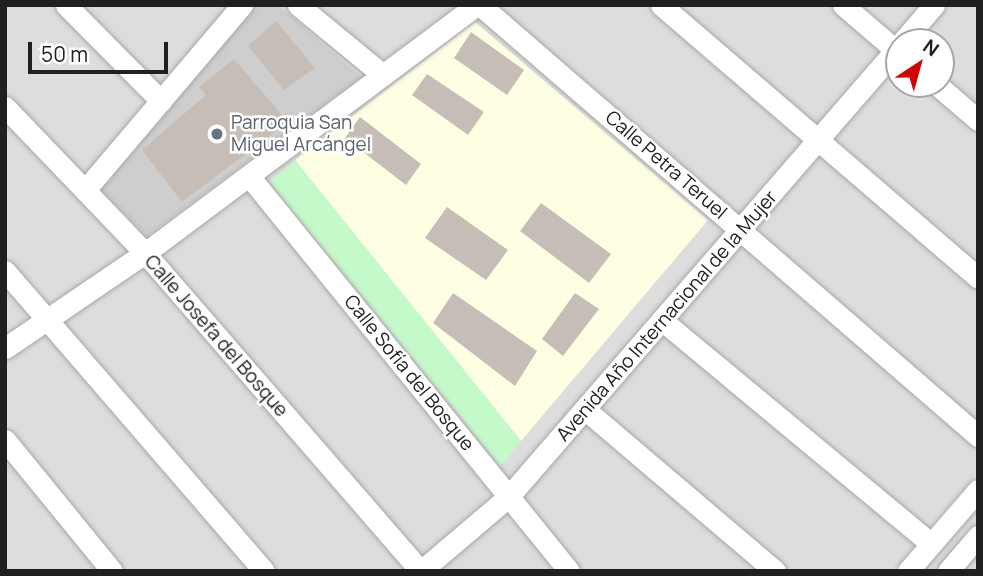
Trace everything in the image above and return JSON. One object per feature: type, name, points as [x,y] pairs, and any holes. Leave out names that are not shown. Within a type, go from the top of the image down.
[{"type":"street","points":[[66,5],[161,101]]},
{"type":"street","points":[[85,190],[242,5]]},
{"type":"street","points":[[298,5],[383,75]]},
{"type":"street","points":[[5,348],[145,253],[479,5]]},
{"type":"street","name":"Calle Petra Teruel","points":[[479,5],[742,229],[978,436]]},
{"type":"street","points":[[661,5],[978,278]]},
{"type":"street","points":[[843,5],[885,37]]},
{"type":"street","name":"Avenida Año Internacional de la Mujer","points":[[915,28],[934,5]]},
{"type":"street","name":"Avenida Año Internacional de la Mujer","points":[[420,571],[509,496],[587,411],[885,64]]},
{"type":"street","points":[[952,98],[978,120]]},
{"type":"street","name":"Calle Josefa del Bosque","points":[[5,107],[145,253],[420,571]]},
{"type":"street","name":"Calle Sofía del Bosque","points":[[249,176],[569,571]]},
{"type":"street","points":[[5,271],[50,316],[264,571]]},
{"type":"street","points":[[664,322],[931,544]]},
{"type":"street","points":[[587,411],[775,571]]},
{"type":"street","points":[[5,440],[112,571]]},
{"type":"street","points":[[908,571],[978,490]]},
{"type":"street","points":[[948,571],[975,546]]},
{"type":"shaded area","points":[[5,5],[978,5],[978,473],[893,571],[5,571]]},
{"type":"shaded area","name":"Parroquia San Miguel Arcángel","points":[[257,5],[278,5],[361,77],[147,236],[101,190]]},
{"type":"shaded area","points":[[475,22],[708,220],[521,441],[295,160]]},
{"type":"shaded area","points":[[978,508],[978,571],[923,571]]},
{"type":"green space","points":[[295,160],[521,441],[501,466],[269,182]]},
{"type":"building","points":[[276,21],[315,68],[284,90],[248,46]]},
{"type":"building","points":[[471,32],[524,70],[507,95],[454,58]]},
{"type":"building","points":[[234,59],[288,122],[182,202],[142,150],[206,95],[199,87]]},
{"type":"building","points":[[427,74],[484,112],[468,135],[412,95]]},
{"type":"building","points":[[360,117],[421,164],[406,185],[345,138]]},
{"type":"building","points":[[541,203],[611,254],[589,283],[520,231]]},
{"type":"building","points":[[447,207],[508,250],[486,280],[425,238]]},
{"type":"building","points":[[453,293],[537,351],[515,386],[433,323]]},
{"type":"building","points":[[575,293],[599,309],[563,356],[542,339]]},
{"type":"place","name":"Parroquia San Miguel Arcángel","points":[[217,134]]}]
